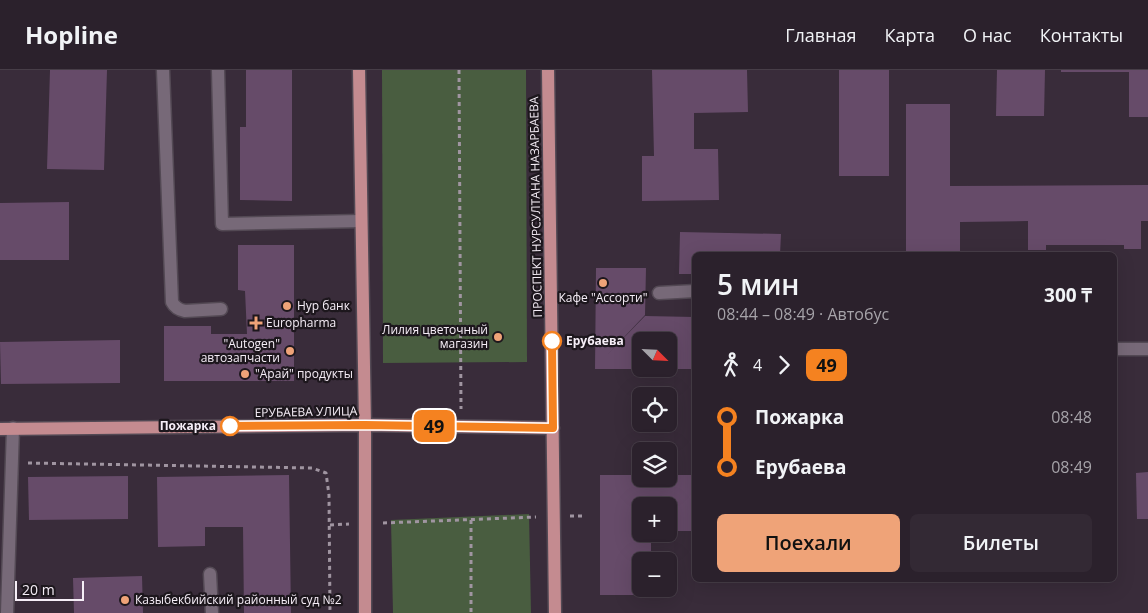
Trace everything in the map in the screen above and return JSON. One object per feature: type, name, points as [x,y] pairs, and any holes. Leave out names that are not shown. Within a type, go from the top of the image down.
[{"type":"main road","points":[[359,70],[360,221],[365,425],[365,613]]},
{"type":"main road","name":"ПРОСПЕКТ НУРСУЛТАНА НАЗАРБАЕВА","points":[[548,70],[555,613]]},
{"type":"main road","name":"ЕРУБАЕВА УЛИЦА","points":[[6,429],[365,425],[553,428]]},
{"type":"lane","points":[[163,70],[172,302],[174,306],[185,311],[221,309]]},
{"type":"lane","points":[[218,70],[222,224],[360,221]]},
{"type":"lane","points":[[659,293],[692,291]]},
{"type":"lane","points":[[1117,349],[1148,349]]},
{"type":"lane","points":[[6,429],[12,463],[7,613]]},
{"type":"lane","points":[[210,574],[212,613]]},
{"type":"path","points":[[459,70],[461,427]]},
{"type":"path","points":[[12,463],[312,468],[326,473],[330,525],[330,613]]},
{"type":"path","points":[[330,525],[582,516]]},
{"type":"path","points":[[471,520],[471,613]]},
{"type":"green space","points":[[382,70],[526,70],[527,362],[383,363]]},
{"type":"green space","points":[[529,514],[531,613],[393,613],[391,520]]},
{"type":"building","points":[[50,70],[107,70],[104,170],[47,169]]},
{"type":"building","points":[[246,70],[292,70],[292,201],[240,200],[240,127],[246,127]]},
{"type":"building","points":[[652,70],[747,70],[748,112],[694,113],[694,149],[718,149],[719,200],[642,201],[642,156],[654,156]]},
{"type":"building","points":[[839,70],[889,70],[889,176],[839,176]]},
{"type":"building","points":[[997,70],[1045,70],[1044,116],[996,116]]},
{"type":"building","points":[[1061,70],[1148,70],[1148,117],[1129,117],[1129,72],[1061,72]]},
{"type":"building","points":[[906,104],[950,104],[950,186],[1148,185],[1148,221],[1141,221],[1141,249],[1124,249],[1124,245],[1046,245],[1046,250],[1028,250],[1028,221],[960,222],[960,252],[906,252]]},
{"type":"building","points":[[69,202],[69,260],[0,260],[0,203]]},
{"type":"building","points":[[680,232],[781,234],[780,252],[692,252],[692,274],[679,274]]},
{"type":"building","points":[[238,245],[294,245],[294,381],[164,381],[164,326],[211,326],[211,334],[247,334],[245,291],[238,290]]},
{"type":"building","points":[[596,268],[646,268],[645,315],[607,355],[645,316],[692,317],[692,369],[678,369],[678,332],[632,332],[632,369],[595,369]]},
{"type":"building","points":[[120,340],[120,383],[1,384],[0,342]]},
{"type":"building","points":[[1148,472],[1148,519],[1137,519],[1136,473]]},
{"type":"building","points":[[289,475],[291,613],[244,613],[243,527],[205,527],[205,546],[158,547],[157,477]]},
{"type":"building","points":[[600,475],[632,475],[632,487],[677,487],[677,475],[692,475],[692,531],[677,531],[677,497],[632,497],[632,542],[651,542],[651,552],[632,552],[632,595],[600,595]]},
{"type":"building","points":[[128,476],[128,519],[29,520],[28,477]]},
{"type":"building","points":[[142,576],[143,613],[74,613],[73,578]]},
{"type":"bus line","name":"49","points":[[230,426],[365,425],[553,428],[552,341]]},
{"type":"place","name":"Кафе \"Ассорти\"","points":[[603,283]]},
{"type":"place","name":"Нур банк","points":[[287,306]]},
{"type":"place","name":"Europharma","points":[[256,323]]},
{"type":"place","name":"Лилия цветочный магазин","points":[[498,337]]},
{"type":"place","name":"Ерубаева","points":[[552,341]]},
{"type":"place","name":"\"Autogen\" автозапчасти","points":[[290,351]]},
{"type":"place","name":"\"Арай\" продукты","points":[[245,374]]},
{"type":"place","name":"Пожарка","points":[[230,426]]},
{"type":"place","name":"Казыбекбийский районный суд №2","points":[[125,600]]}]
